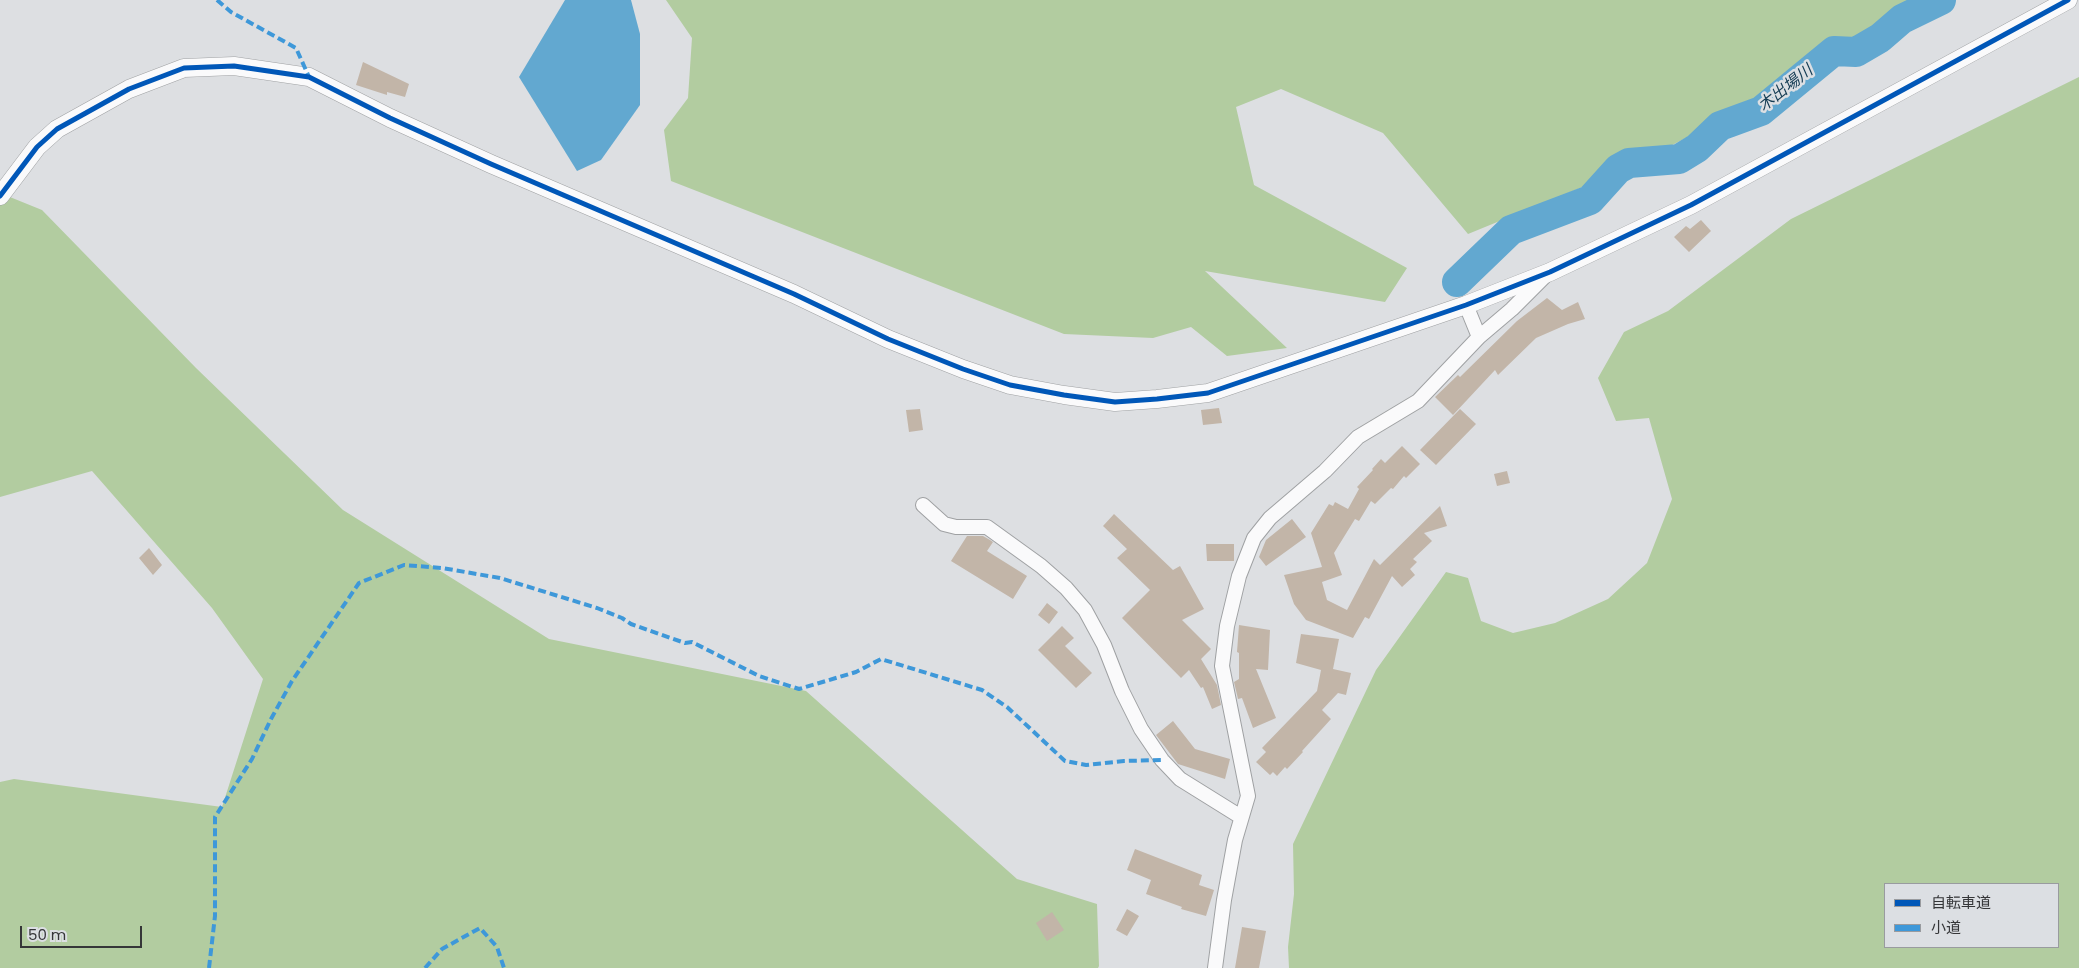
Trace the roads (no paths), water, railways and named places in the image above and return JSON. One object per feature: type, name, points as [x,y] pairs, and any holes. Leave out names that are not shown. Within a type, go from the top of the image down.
[{"type":"street","points":[[0,196],[37,147],[57,129],[129,89],[184,68],[234,66],[309,77],[390,118],[500,168],[794,294],[888,339],[1010,385],[1115,402],[1208,392],[1466,305],[1550,272],[1691,204],[2068,0]]},
{"type":"street","points":[[1216,968],[1224,900],[1235,840],[1248,796],[1222,666],[1227,626],[1239,576],[1254,538],[1270,518],[1325,471],[1358,437],[1418,401],[1479,337],[1512,310],[1550,272]]},
{"type":"street","points":[[1466,305],[1479,337]]},
{"type":"street","points":[[923,505],[944,524],[956,527],[987,526],[1041,566],[1066,588],[1085,610],[1104,644],[1122,691],[1141,729],[1162,760],[1180,779],[1241,817]]},
{"type":"water","points":[[565,0],[631,0],[640,34],[640,105],[601,160],[577,171],[519,77]]},
{"type":"waterway","name":"木出場川","points":[[1457,282],[1511,230],[1590,200],[1618,169],[1629,163],[1679,159],[1697,148],[1720,126],[1761,111],[1834,51],[1856,52],[1880,38],[1902,19],[1941,0]]}]
